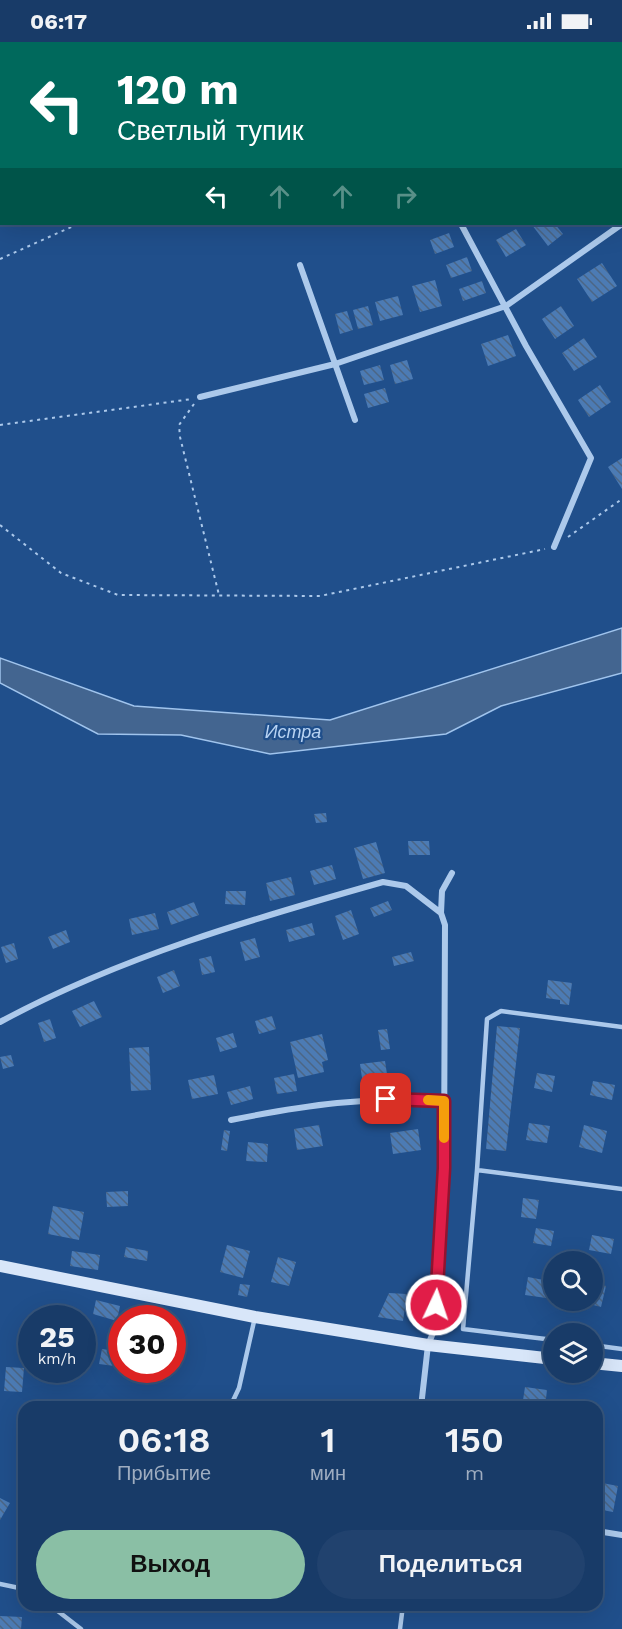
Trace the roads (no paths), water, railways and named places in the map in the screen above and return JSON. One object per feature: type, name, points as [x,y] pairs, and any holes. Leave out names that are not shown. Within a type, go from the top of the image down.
[{"type":"street","points":[[462,225],[526,346],[591,458],[554,547]]},
{"type":"street","points":[[200,397],[335,364],[506,306],[621,225]]},
{"type":"street","points":[[300,265],[355,420]]},
{"type":"street","points":[[422,1401],[428,1345],[435,1328],[444,1168],[446,925],[441,913],[442,891],[452,873]]},
{"type":"street","points":[[0,1022],[34,1004],[207,934],[383,882],[405,886],[441,913]]},
{"type":"street","points":[[231,1120],[345,1100],[444,1101]]},
{"type":"street","points":[[0,1266],[255,1317],[428,1345],[543,1358]]},
{"type":"street","points":[[603,1364],[622,1366]]},
{"type":"street","points":[[603,1532],[622,1535]]},
{"type":"lane","points":[[543,1339],[463,1329],[487,1019],[501,1011],[622,1027]]},
{"type":"lane","points":[[477,1170],[622,1189]]},
{"type":"lane","points":[[233,1401],[239,1388],[255,1317]]},
{"type":"lane","points":[[603,1346],[622,1349]]},
{"type":"lane","points":[[0,1584],[18,1587]]},
{"type":"lane","points":[[58,1611],[81,1629]]},
{"type":"lane","points":[[400,1629],[402,1611]]},
{"type":"water","name":"Истра","points":[[622,628],[622,673],[501,706],[446,734],[270,754],[181,735],[98,734],[0,683],[0,658],[134,706],[330,720]]}]
